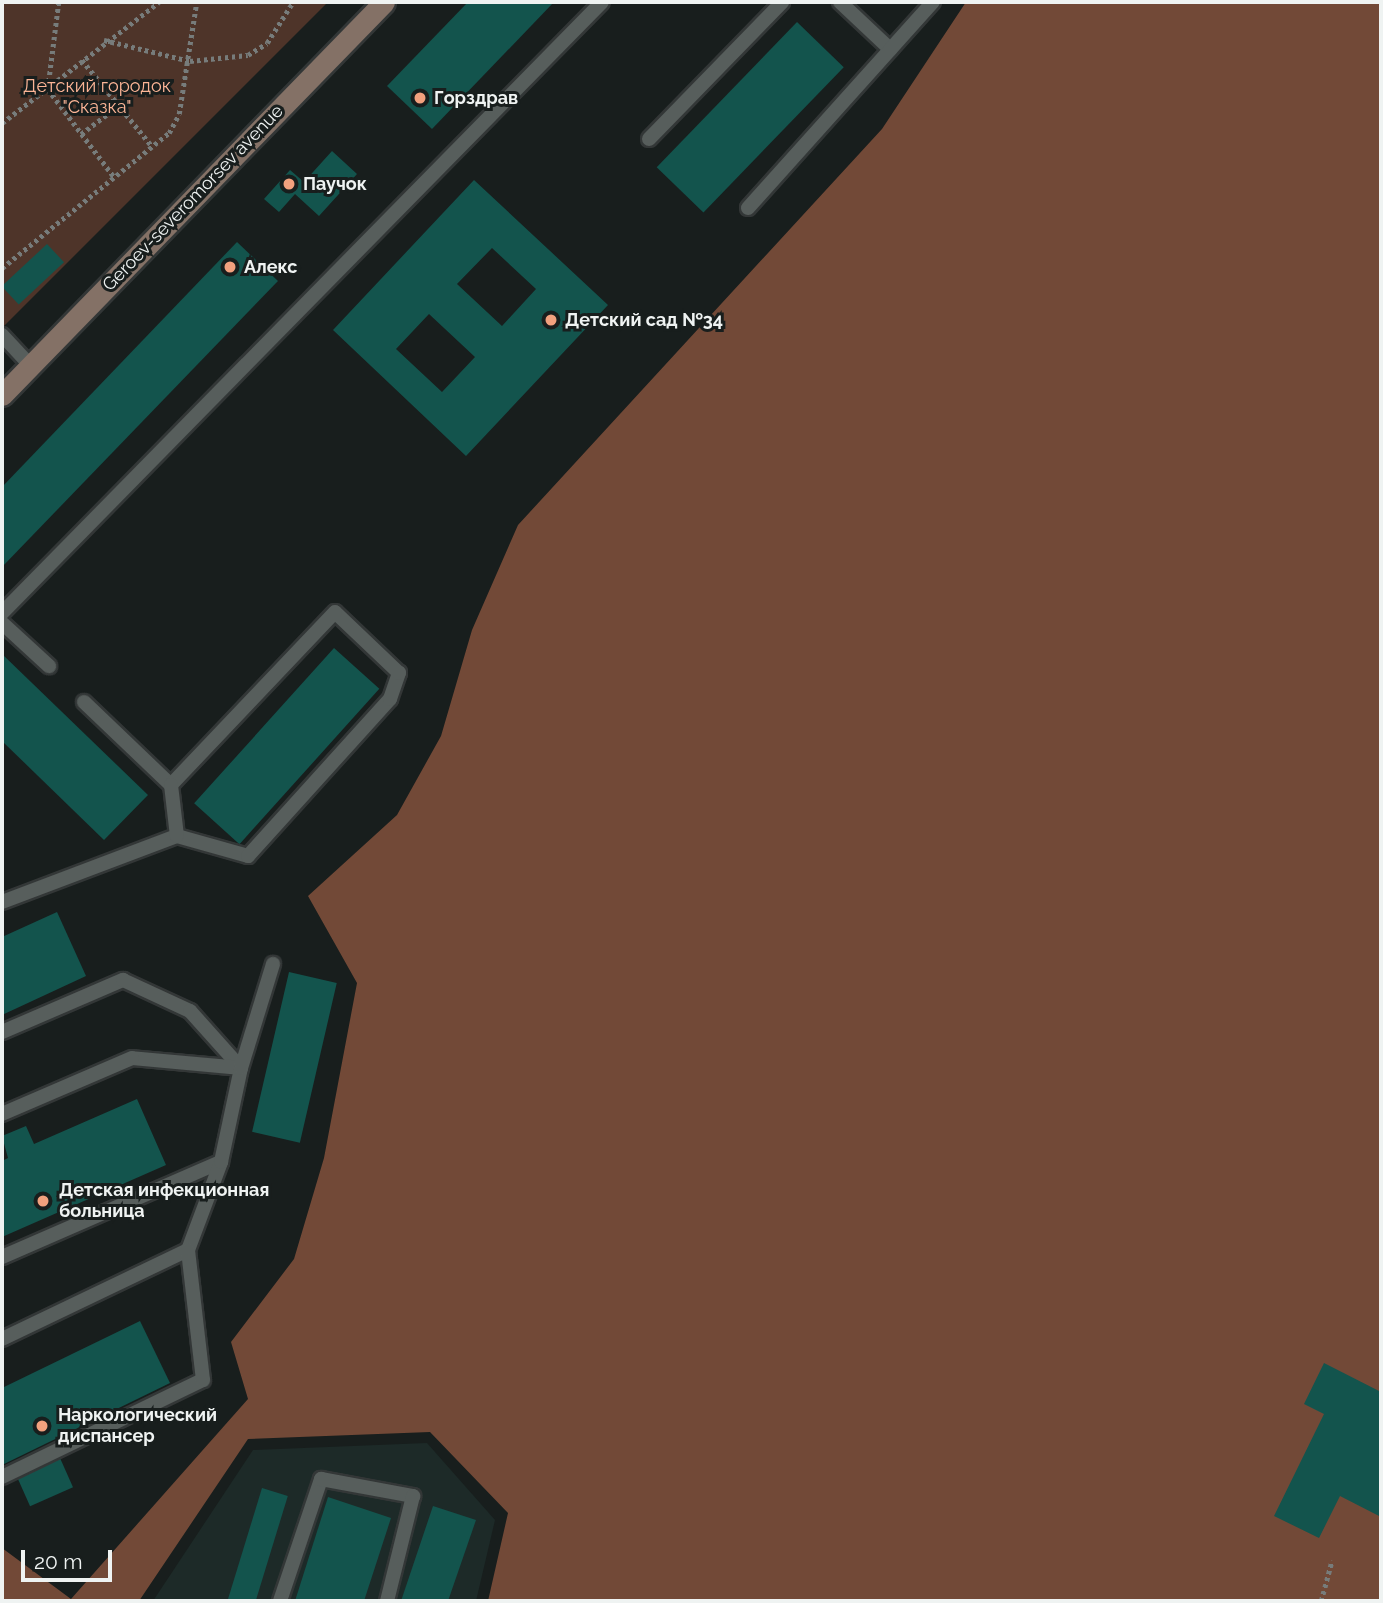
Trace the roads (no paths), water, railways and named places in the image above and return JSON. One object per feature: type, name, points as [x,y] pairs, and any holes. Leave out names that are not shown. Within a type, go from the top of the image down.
[{"type":"street","name":"Geroev-severomorsev avenue","points":[[2,395],[384,2]]},
{"type":"lane","points":[[2,613],[602,2]]},
{"type":"lane","points":[[649,139],[782,2]]},
{"type":"lane","points":[[840,2],[890,49]]},
{"type":"lane","points":[[748,208],[864,85],[890,49],[933,2]]},
{"type":"lane","points":[[2,335],[30,365]]},
{"type":"lane","points":[[2,902],[177,836],[248,856],[390,699],[400,673],[335,612],[171,785]]},
{"type":"lane","points":[[2,623],[49,666]]},
{"type":"lane","points":[[84,702],[171,785],[177,836]]},
{"type":"lane","points":[[2,1477],[203,1380],[188,1250],[221,1162],[241,1068],[273,964]]},
{"type":"lane","points":[[2,1032],[123,980],[190,1012],[241,1068]]},
{"type":"lane","points":[[2,1114],[132,1058],[241,1068]]},
{"type":"lane","points":[[2,1257],[221,1162]]},
{"type":"lane","points":[[2,1339],[188,1250]]},
{"type":"lane","points":[[280,1601],[321,1479],[413,1496],[387,1601]]},
{"type":"place","name":"Горздрав","points":[[420,98]]},
{"type":"place","name":"Паучок","points":[[289,184]]},
{"type":"place","name":"Алекс","points":[[230,267]]},
{"type":"place","name":"Детский сад №34","points":[[551,320]]},
{"type":"place","name":"Детская инфекционная больница","points":[[43,1201]]},
{"type":"place","name":"Наркологический диспансер","points":[[42,1426]]},
{"type":"park label","name":"Детский городок \"Сказка\"","points":[[97,98]]}]
